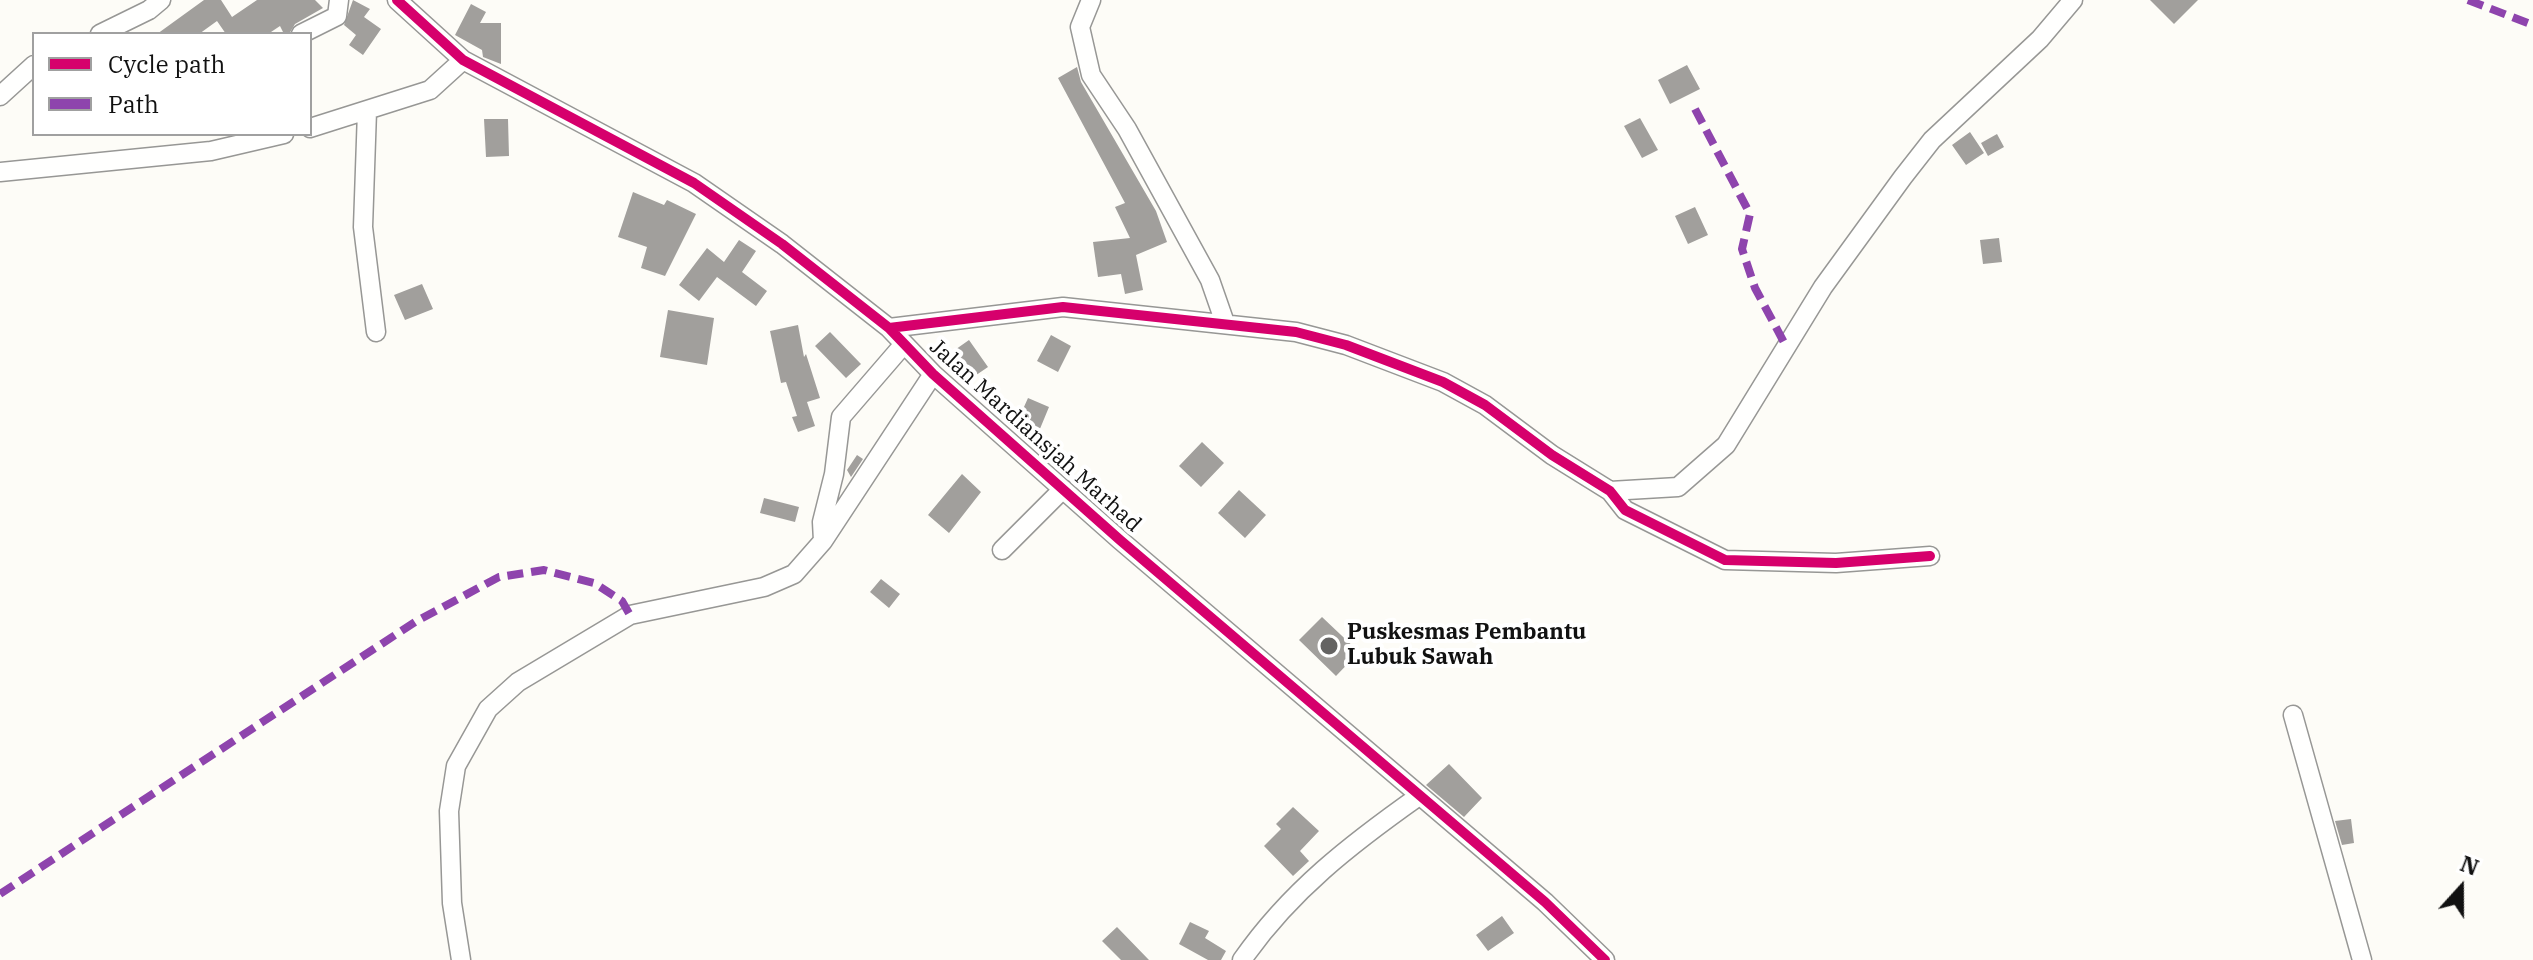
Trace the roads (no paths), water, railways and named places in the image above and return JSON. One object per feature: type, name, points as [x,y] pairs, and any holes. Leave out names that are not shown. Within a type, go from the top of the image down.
[{"type":"street","points":[[104,32],[161,0]]},
{"type":"street","points":[[305,32],[337,16],[339,0]]},
{"type":"street","name":"Jalan Mardiansjah Marhad","points":[[397,0],[463,60],[694,183],[782,244],[889,328],[933,374],[1063,489],[1545,902],[1605,960]]},
{"type":"street","points":[[1091,0],[1080,27],[1091,75],[1127,129],[1210,280],[1225,323]]},
{"type":"street","points":[[1610,491],[1678,487],[1726,445],[1823,287],[1912,165],[1932,140],[2059,20],[2073,0]]},
{"type":"street","points":[[312,127],[430,90],[463,60]]},
{"type":"street","points":[[0,96],[32,67]]},
{"type":"street","points":[[367,111],[363,227],[376,332]]},
{"type":"street","points":[[0,172],[211,151],[275,136]]},
{"type":"street","points":[[889,328],[1063,307],[1296,332],[1346,345],[1443,382],[1485,405],[1552,455],[1610,491],[1625,510],[1725,560],[1836,563],[1930,556]]},
{"type":"street","points":[[823,541],[822,522],[834,474],[841,417],[904,344]]},
{"type":"street","points":[[461,960],[452,903],[449,811],[456,766],[488,709],[518,682],[630,615],[764,587],[794,574],[823,541],[933,374]]},
{"type":"street","points":[[1002,550],[1063,489]]},
{"type":"street","points":[[2293,715],[2362,960]]},
{"type":"street","points":[[1242,960],[1307,881],[1419,796]]},
{"type":"place","name":"Puskesmas Pembantu Lubuk Sawah","points":[[1329,646]]}]
